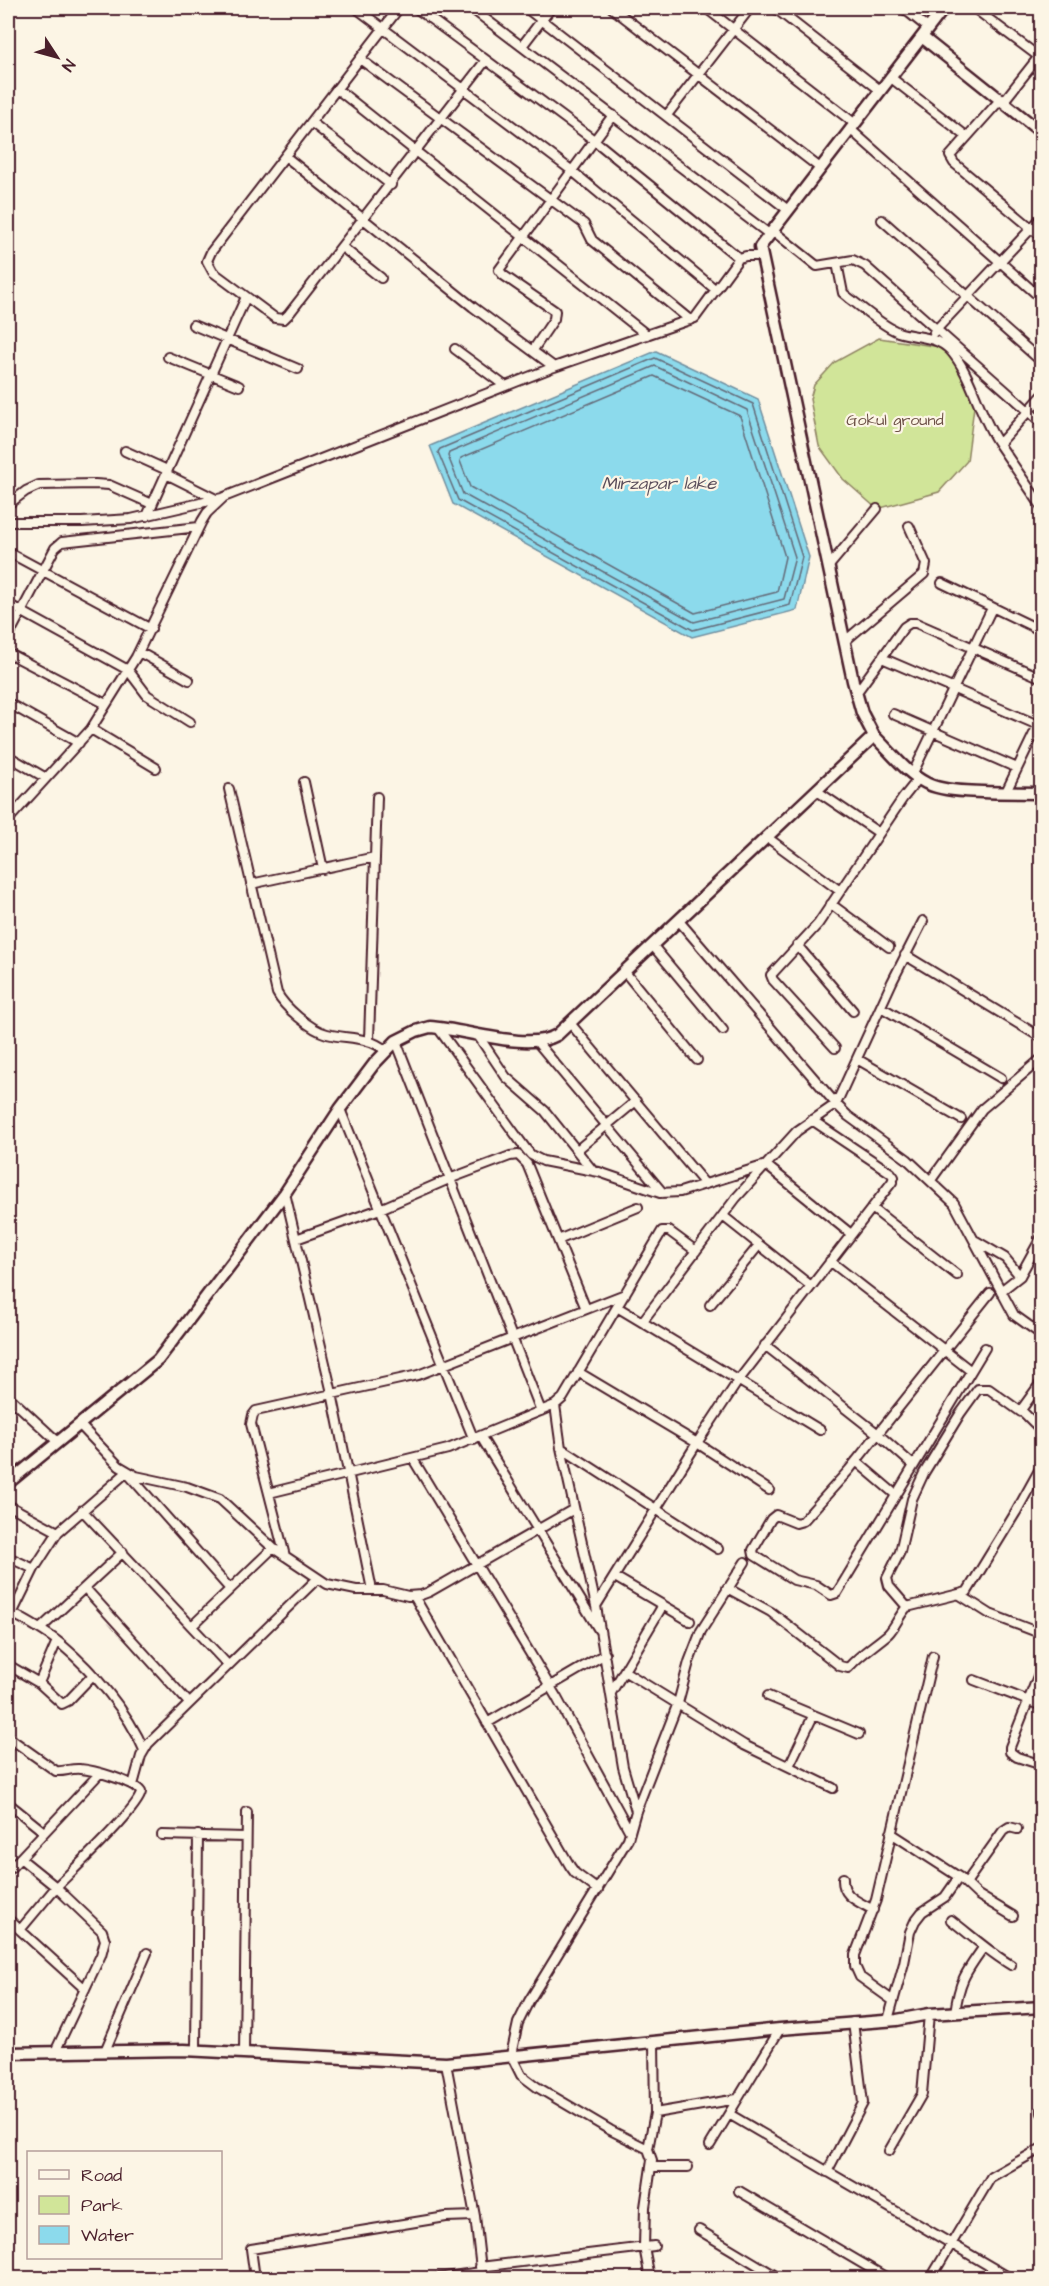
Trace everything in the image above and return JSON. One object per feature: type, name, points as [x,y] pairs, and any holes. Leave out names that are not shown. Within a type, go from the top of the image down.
[{"type":"street","points":[[356,8],[571,170],[716,290]]},
{"type":"street","points":[[399,8],[211,252],[207,261],[213,272],[274,318],[284,319],[391,185],[486,60]]},
{"type":"street","points":[[416,8],[594,140],[739,258]]},
{"type":"street","points":[[471,8],[812,264],[821,266],[853,260],[865,266],[1041,423]]},
{"type":"street","points":[[526,8],[788,210]]},
{"type":"street","points":[[522,46],[551,8]]},
{"type":"street","points":[[612,8],[820,168]]},
{"type":"street","points":[[706,8],[852,126],[1041,299]]},
{"type":"street","points":[[667,115],[750,8]]},
{"type":"street","points":[[775,8],[880,90]]},
{"type":"street","points":[[903,8],[925,32],[1001,101],[1041,133]]},
{"type":"street","points":[[944,8],[770,232],[759,247],[760,256],[853,681],[862,713],[874,736],[927,784],[950,790],[1041,793]]},
{"type":"street","points":[[974,8],[1041,57],[952,152],[952,159],[1041,237]]},
{"type":"street","points":[[360,59],[587,227],[592,240],[690,320]]},
{"type":"street","points":[[890,77],[966,136]]},
{"type":"street","points":[[337,89],[647,335]]},
{"type":"street","points":[[533,350],[554,319],[555,311],[499,270],[612,115]]},
{"type":"street","points":[[311,122],[391,185]]},
{"type":"street","points":[[285,156],[473,307],[554,367]]},
{"type":"street","points":[[929,338],[1041,217]]},
{"type":"street","points":[[882,220],[1041,362]]},
{"type":"street","points":[[342,247],[381,278]]},
{"type":"street","points":[[8,522],[105,521],[147,516],[220,498],[554,367],[690,320],[699,315],[739,258],[760,256]]},
{"type":"street","points":[[837,263],[843,293],[849,298],[899,332],[929,338],[947,348],[956,357],[986,423],[1041,507]]},
{"type":"street","points":[[147,516],[246,297]]},
{"type":"street","points":[[193,325],[298,369]]},
{"type":"street","points":[[455,349],[505,387]]},
{"type":"street","points":[[168,357],[239,386]]},
{"type":"street","points":[[999,444],[1041,396]]},
{"type":"street","points":[[125,451],[220,498]]},
{"type":"street","points":[[10,503],[32,487],[39,485],[104,484],[152,504]]},
{"type":"street","points":[[8,820],[91,729],[139,652],[199,527],[220,498]]},
{"type":"street","points":[[829,566],[877,509]]},
{"type":"street","points":[[845,640],[924,574],[926,564],[909,526]]},
{"type":"street","points":[[8,637],[55,548],[62,542],[199,527]]},
{"type":"street","points":[[8,552],[151,628]]},
{"type":"street","points":[[942,583],[1041,631]]},
{"type":"street","points":[[8,604],[128,670],[147,695],[190,722]]},
{"type":"street","points":[[835,1048],[771,975],[818,924],[916,776],[933,731],[992,608]]},
{"type":"street","points":[[856,693],[904,627],[910,623],[916,623],[1041,678]]},
{"type":"street","points":[[139,652],[189,680]]},
{"type":"street","points":[[8,653],[106,704]]},
{"type":"street","points":[[882,658],[954,689],[1040,721],[1006,792]]},
{"type":"street","points":[[8,703],[79,743]]},
{"type":"street","points":[[893,714],[1017,768]]},
{"type":"street","points":[[91,729],[156,768]]},
{"type":"street","points":[[8,1483],[158,1360],[285,1193],[340,1109],[385,1050],[396,1041],[416,1031],[438,1028],[537,1042],[547,1041],[557,1035],[874,736]]},
{"type":"street","points":[[8,756],[46,778]]},
{"type":"street","points":[[304,782],[323,869]]},
{"type":"street","points":[[229,789],[276,993],[282,1002],[322,1032],[369,1040],[385,1050]]},
{"type":"street","points":[[817,791],[879,833]]},
{"type":"street","points":[[369,1040],[377,797]]},
{"type":"street","points":[[768,838],[840,891]]},
{"type":"street","points":[[251,885],[375,857]]},
{"type":"street","points":[[831,904],[889,947]]},
{"type":"street","points":[[679,921],[836,1104],[848,1116],[907,1159],[954,1203],[1016,1317],[1041,1335]]},
{"type":"street","points":[[642,1322],[723,1216],[766,1165],[797,1131],[836,1104],[923,921]]},
{"type":"street","points":[[797,945],[853,1011]]},
{"type":"street","points":[[653,946],[723,1030]]},
{"type":"street","points":[[905,955],[1041,1038]]},
{"type":"street","points":[[624,971],[697,1060]]},
{"type":"street","points":[[881,1007],[1001,1078]]},
{"type":"street","points":[[570,1023],[705,1184]]},
{"type":"street","points":[[438,1028],[531,1155],[543,1161],[607,1174],[649,1191],[663,1193],[680,1192],[766,1165]]},
{"type":"street","points":[[477,1034],[506,1077],[544,1111],[593,1171]]},
{"type":"street","points":[[396,1041],[541,1411]]},
{"type":"street","points":[[537,1042],[663,1193]]},
{"type":"street","points":[[931,1180],[982,1109],[1041,1058]]},
{"type":"street","points":[[857,1059],[961,1119]]},
{"type":"street","points":[[577,1150],[636,1101]]},
{"type":"street","points":[[340,1109],[444,1365],[477,1438],[538,1530],[602,1635]]},
{"type":"street","points":[[597,1606],[697,1443],[738,1381],[892,1182],[893,1175],[812,1120]]},
{"type":"street","points":[[296,1239],[380,1209],[510,1156],[521,1156],[527,1164],[586,1309]]},
{"type":"street","points":[[766,1165],[851,1234]]},
{"type":"street","points":[[285,1193],[332,1393],[372,1590]]},
{"type":"street","points":[[558,1240],[638,1207]]},
{"type":"street","points":[[872,1208],[957,1275]]},
{"type":"street","points":[[723,1216],[811,1286]]},
{"type":"street","points":[[269,1493],[348,1472],[413,1459],[477,1438],[555,1405],[563,1398],[579,1372],[662,1231],[669,1232],[696,1251]]},
{"type":"street","points":[[1001,1292],[1020,1276],[1041,1236]]},
{"type":"street","points":[[975,1240],[1005,1258],[1020,1276]]},
{"type":"street","points":[[710,1305],[759,1245]]},
{"type":"street","points":[[830,1261],[971,1371]]},
{"type":"street","points":[[985,1348],[837,1593],[831,1594],[816,1585],[794,1580],[754,1555],[753,1550],[771,1519],[776,1515],[795,1523],[803,1521],[856,1461],[990,1293]]},
{"type":"street","points":[[285,1556],[251,1424],[253,1415],[261,1409],[418,1375],[625,1294]]},
{"type":"street","points":[[617,1307],[820,1430]]},
{"type":"street","points":[[765,1345],[878,1434],[913,1466]]},
{"type":"street","points":[[579,1372],[697,1443],[769,1490]]},
{"type":"street","points":[[1021,1412],[1022,1407],[1041,1381]]},
{"type":"street","points":[[908,1607],[889,1586],[887,1578],[900,1552],[912,1499],[924,1473],[978,1389],[989,1389],[1021,1412],[1041,1431]]},
{"type":"street","points":[[8,1396],[58,1442]]},
{"type":"street","points":[[555,1405],[561,1448],[597,1606],[623,1767],[636,1811]]},
{"type":"street","points":[[79,1424],[126,1472],[230,1589]]},
{"type":"street","points":[[561,1448],[718,1549]]},
{"type":"street","points":[[413,1459],[549,1685],[630,1832]]},
{"type":"street","points":[[856,1461],[896,1495]]},
{"type":"street","points":[[727,1587],[771,1612],[845,1669],[848,1668],[865,1650],[888,1633],[900,1613],[908,1607],[960,1595],[969,1589],[1016,1512],[1041,1465]]},
{"type":"street","points":[[8,1622],[9,1612],[58,1532],[126,1472]]},
{"type":"street","points":[[126,1472],[212,1495],[229,1506],[273,1548],[317,1579],[336,1587],[414,1596],[429,1592],[477,1566],[574,1509]]},
{"type":"street","points":[[8,1505],[58,1532]]},
{"type":"street","points":[[82,1510],[228,1665]]},
{"type":"street","points":[[192,1626],[273,1548]]},
{"type":"street","points":[[40,1629],[123,1552]]},
{"type":"street","points":[[8,1557],[34,1569]]},
{"type":"street","points":[[648,2148],[610,2130],[537,2087],[521,2075],[511,2055],[518,2023],[529,2001],[623,1849],[678,1703],[689,1662],[701,1631],[745,1562]]},
{"type":"street","points":[[615,1577],[690,1621]]},
{"type":"street","points":[[133,1785],[144,1749],[317,1579]]},
{"type":"street","points":[[85,1588],[189,1703]]},
{"type":"street","points":[[960,1595],[990,1614],[1041,1634]]},
{"type":"street","points":[[414,1596],[570,1866],[575,1873],[598,1890]]},
{"type":"street","points":[[611,1693],[663,1605]]},
{"type":"street","points":[[9,1612],[57,1641],[92,1676],[130,1721],[144,1749]]},
{"type":"street","points":[[39,1683],[57,1641]]},
{"type":"street","points":[[487,1723],[605,1654]]},
{"type":"street","points":[[892,2000],[867,1984],[860,1977],[855,1966],[859,1942],[873,1910],[933,1656]]},
{"type":"street","points":[[8,1665],[39,1683],[58,1702],[65,1703],[92,1676]]},
{"type":"street","points":[[1041,1666],[1010,1747],[1010,1752],[1017,1757],[1041,1765]]},
{"type":"street","points":[[624,1671],[744,1744],[833,1788]]},
{"type":"street","points":[[974,1680],[1041,1706]]},
{"type":"street","points":[[768,1696],[859,1734]]},
{"type":"street","points":[[789,1766],[813,1716]]},
{"type":"street","points":[[8,1737],[56,1771],[82,1769],[100,1773],[133,1785],[141,1792],[138,1801],[56,1887],[20,1930]]},
{"type":"street","points":[[8,1871],[100,1773]]},
{"type":"street","points":[[8,1803],[44,1832]]},
{"type":"street","points":[[244,2053],[248,1812]]},
{"type":"street","points":[[966,1883],[1003,1831],[1009,1827],[1017,1829]]},
{"type":"street","points":[[891,1833],[958,1877],[978,1895],[1013,1916]]},
{"type":"street","points":[[162,1835],[246,1837]]},
{"type":"street","points":[[196,2050],[198,1835]]},
{"type":"street","points":[[20,1858],[56,1887],[104,1935],[104,1946],[55,2052]]},
{"type":"street","points":[[888,2020],[915,1921],[922,1912],[945,1897],[958,1877]]},
{"type":"street","points":[[843,1878],[842,1886],[845,1892],[873,1910]]},
{"type":"street","points":[[8,1919],[85,1989]]},
{"type":"street","points":[[951,1920],[983,1948],[1011,1965]]},
{"type":"street","points":[[955,2013],[958,1991],[964,1975],[983,1948]]},
{"type":"street","points":[[105,2051],[147,1953]]},
{"type":"street","points":[[8,2053],[196,2050],[446,2063],[888,2020],[929,2014],[1041,2007]]},
{"type":"street","points":[[889,2151],[922,2094],[929,2014]]},
{"type":"street","points":[[827,2172],[863,2103],[853,2022]]},
{"type":"street","points":[[710,2145],[780,2029]]},
{"type":"street","points":[[650,2278],[644,2247],[645,2207],[652,2160],[648,2148],[655,2113],[654,2042]]},
{"type":"street","points":[[446,2063],[475,2217],[481,2273]]},
{"type":"street","points":[[655,2113],[738,2099]]},
{"type":"street","points":[[729,2114],[1010,2278]]},
{"type":"street","points":[[931,2278],[991,2177],[1041,2148]]},
{"type":"street","points":[[651,2167],[688,2167]]},
{"type":"street","points":[[739,2191],[887,2278]]},
{"type":"street","points":[[255,2278],[251,2249],[446,2217],[475,2217]]},
{"type":"street","points":[[699,2230],[779,2278]]},
{"type":"street","points":[[438,2278],[654,2246]]},
{"type":"green space","name":"Gokul ground","points":[[879,338],[947,348],[975,399],[967,461],[939,492],[877,509],[843,479],[819,446],[810,399],[814,385],[835,362]]},
{"type":"water","name":"Mirzapar lake","points":[[656,351],[758,399],[809,557],[797,610],[692,637],[453,504],[430,446]]}]
